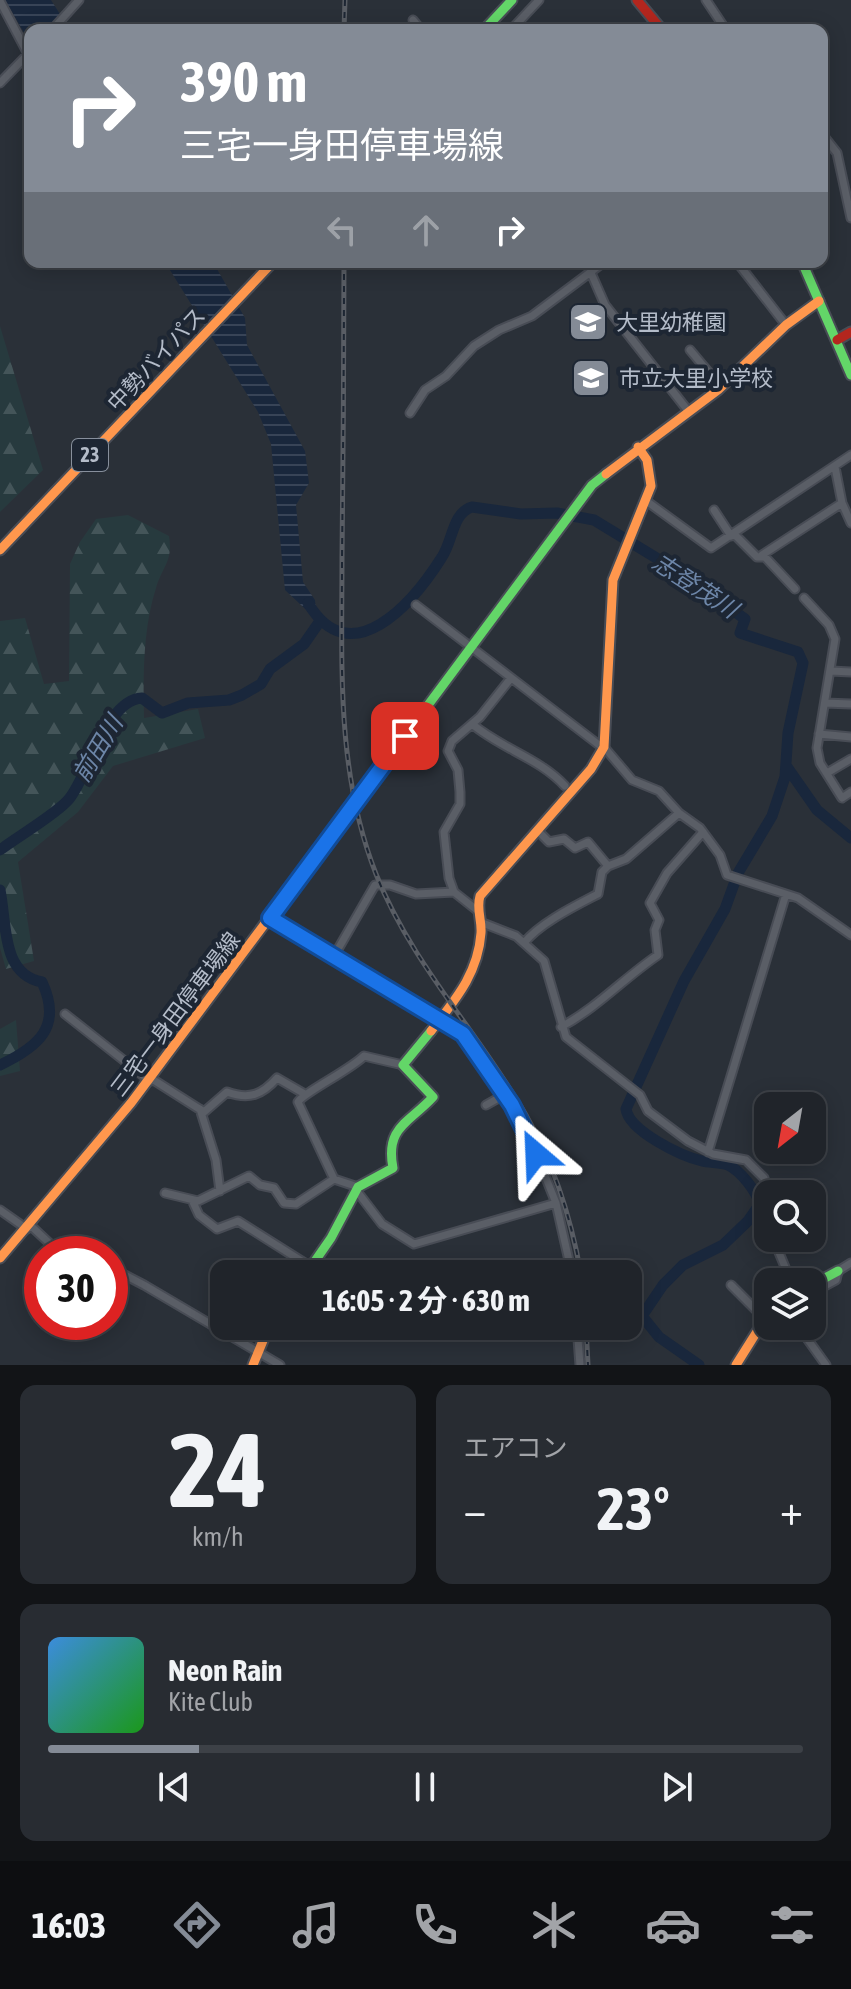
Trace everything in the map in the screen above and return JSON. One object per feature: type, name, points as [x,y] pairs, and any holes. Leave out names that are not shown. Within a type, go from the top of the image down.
[{"type":"main road","points":[[490,24],[512,0]]},
{"type":"main road","points":[[637,0],[657,24]]},
{"type":"main road","name":"中勢バイパス","points":[[0,550],[267,268]]},
{"type":"main road","points":[[805,268],[851,375]]},
{"type":"main road","name":"三宅一身田停車場線","points":[[0,1258],[151,1080],[580,501],[607,471],[721,387],[786,325],[819,301]]},
{"type":"main road","points":[[837,340],[851,332]]},
{"type":"main road","points":[[315,1260],[331,1238],[357,1189],[393,1168],[389,1148],[398,1125],[433,1097],[403,1065],[442,1019],[472,976],[478,953],[478,911],[483,892],[591,769],[604,748],[612,591],[616,569],[651,479],[647,460],[638,447]]},
{"type":"main road","points":[[826,1277],[838,1271]]},
{"type":"main road","points":[[736,1365],[754,1336]]},
{"type":"main road","points":[[253,1365],[263,1340]]},
{"type":"street","points":[[58,24],[78,0]]},
{"type":"street","points":[[517,24],[539,0]]},
{"type":"street","points":[[706,0],[722,24]]},
{"type":"street","points":[[0,1],[24,44]]},
{"type":"street","points":[[413,20],[416,24]]},
{"type":"street","points":[[0,83],[24,58]]},
{"type":"street","points":[[828,142],[837,153],[851,218]]},
{"type":"street","points":[[410,413],[425,390],[446,376],[474,346],[499,330],[532,316],[592,268],[605,305],[689,412]]},
{"type":"street","points":[[742,268],[786,325]]},
{"type":"street","points":[[690,350],[721,387]]},
{"type":"street","points":[[645,500],[711,548],[851,455]]},
{"type":"street","points":[[835,467],[842,503],[851,523]]},
{"type":"street","points":[[714,510],[733,535],[757,557],[842,503]]},
{"type":"street","points":[[762,555],[795,589]]},
{"type":"street","points":[[804,598],[832,630],[836,652],[819,734],[818,758],[842,798],[851,792]]},
{"type":"street","points":[[416,605],[604,748],[632,780],[659,791],[679,813],[703,832],[730,877],[798,898],[851,935]]},
{"type":"street","points":[[831,671],[851,672]]},
{"type":"street","points":[[478,911],[454,892],[449,878],[444,832],[460,804],[460,792],[458,770],[448,751],[452,741],[472,724],[511,678]]},
{"type":"street","points":[[825,703],[851,704]]},
{"type":"street","points":[[472,724],[496,743],[541,764],[565,786]]},
{"type":"street","points":[[819,734],[851,737]]},
{"type":"street","points":[[827,773],[851,759]]},
{"type":"street","points":[[524,943],[541,924],[557,920],[598,894],[602,872],[608,866],[626,859],[679,813]]},
{"type":"street","points":[[538,831],[549,842],[564,839],[575,848],[588,842],[608,866]]},
{"type":"street","points":[[561,1027],[598,1004],[615,985],[658,955],[655,930],[659,920],[650,903],[667,873],[703,832]]},
{"type":"street","points":[[334,956],[375,885],[416,894],[454,892]]},
{"type":"street","points":[[708,1152],[786,894]]},
{"type":"street","points":[[270,918],[463,1034],[504,1095],[535,1151],[556,1203],[569,1260]]},
{"type":"street","points":[[480,922],[497,927],[524,943],[545,964],[566,1037],[628,1089],[640,1095],[650,1113],[708,1152],[746,1160],[764,1180]]},
{"type":"street","points":[[65,1014],[151,1080],[200,1109],[209,1110],[227,1092],[252,1096],[267,1090],[277,1078],[303,1093]]},
{"type":"street","points":[[403,1065],[364,1056],[334,1080],[303,1093],[298,1102],[334,1179],[357,1189],[382,1224],[414,1244],[556,1203]]},
{"type":"street","points":[[486,1105],[504,1095]]},
{"type":"street","points":[[200,1109],[214,1152],[220,1191]]},
{"type":"street","points":[[165,1193],[192,1200],[220,1191],[249,1176],[260,1185],[274,1188],[284,1203],[296,1204],[334,1179]]},
{"type":"street","points":[[192,1200],[197,1212],[217,1229],[238,1221],[294,1260]]},
{"type":"street","points":[[0,1210],[39,1236]]},
{"type":"street","points":[[826,1285],[836,1280],[838,1271],[851,1263]]},
{"type":"street","points":[[128,1277],[280,1365]]},
{"type":"street","points":[[731,1285],[754,1308]]},
{"type":"street","points":[[578,1340],[580,1365]]},
{"type":"street","points":[[808,1340],[826,1365]]},
{"type":"green space","points":[[0,326],[43,470],[0,512]]},
{"type":"green space","points":[[128,515],[169,536],[170,545],[148,619],[144,718],[198,709],[205,738],[113,766],[78,812],[18,862],[34,961],[6,969],[0,948],[0,621],[25,618],[44,684],[69,681],[70,564],[96,519]]},
{"type":"green space","points":[[16,1020],[20,1071],[0,1076],[0,1029]]},
{"type":"water","points":[[5,0],[51,0],[66,24],[24,24],[24,33]]},
{"type":"water","points":[[169,268],[216,268],[245,318],[247,345],[305,451],[309,483],[296,505],[303,582],[315,600],[317,620],[285,590],[271,444],[258,412]]},
{"type":"waterway","name":"志登茂川","points":[[308,603],[325,624],[343,633],[362,632],[380,624],[415,594],[446,551],[457,521],[465,510],[472,507],[521,514],[557,513],[594,520],[691,579],[702,595],[720,601],[745,619],[740,633],[798,652],[803,663],[788,733],[785,777],[772,816],[738,873],[725,909],[684,981],[626,1109],[636,1126],[670,1148],[705,1162],[733,1168],[747,1182],[760,1204],[748,1221],[723,1245],[683,1265],[663,1285],[642,1316],[659,1337],[699,1365]]},
{"type":"waterway","name":"前田川","points":[[0,850],[64,805],[77,787],[109,724],[129,702],[142,698],[162,713],[188,703],[229,700],[242,695],[261,684],[270,669],[304,644],[320,621]]},
{"type":"waterway","points":[[787,767],[817,810],[851,838]]},
{"type":"waterway","name":"前田川","points":[[0,890],[8,946],[19,969],[42,982],[50,1011],[48,1023],[36,1043],[0,1065]]},
{"type":"railway","points":[[344,24],[345,0]]},
{"type":"railway","points":[[344,268],[342,679],[348,758],[363,836],[376,874],[408,938],[507,1085],[536,1134],[560,1192],[578,1260]]},
{"type":"railway","points":[[587,1340],[588,1365]]},
{"type":"traffic: fast","points":[[490,24],[512,0]]},
{"type":"traffic: fast","points":[[805,268],[851,375]]},
{"type":"traffic: fast","points":[[373,779],[592,485],[606,474]]},
{"type":"traffic: fast","points":[[316,1260],[358,1187],[393,1168],[391,1154],[396,1134],[433,1097],[403,1065],[431,1031]]},
{"type":"traffic: fast","points":[[826,1277],[838,1271]]},
{"type":"traffic: slow","points":[[0,550],[267,268]]},
{"type":"traffic: slow","points":[[606,474],[718,390],[786,325],[819,301]]},
{"type":"traffic: slow","points":[[431,1031],[464,986],[475,961],[481,933],[480,896],[591,769],[604,747],[613,580],[651,486],[647,460],[638,447]]},
{"type":"traffic: slow","points":[[334,831],[373,779]]},
{"type":"traffic: slow","points":[[0,1258],[131,1103],[334,831]]},
{"type":"traffic: slow","points":[[736,1365],[754,1336]]},
{"type":"traffic: slow","points":[[253,1365],[263,1340]]},
{"type":"traffic: jam","points":[[637,0],[657,24]]},
{"type":"traffic: jam","points":[[837,340],[851,332]]},
{"type":"place","name":"大里幼稚園","points":[[588,322]]},
{"type":"place","name":"市立大里小学校","points":[[591,378]]},
{"type":"route","points":[[405,736],[270,918],[463,1034],[512,1105],[536,1154]]}]
